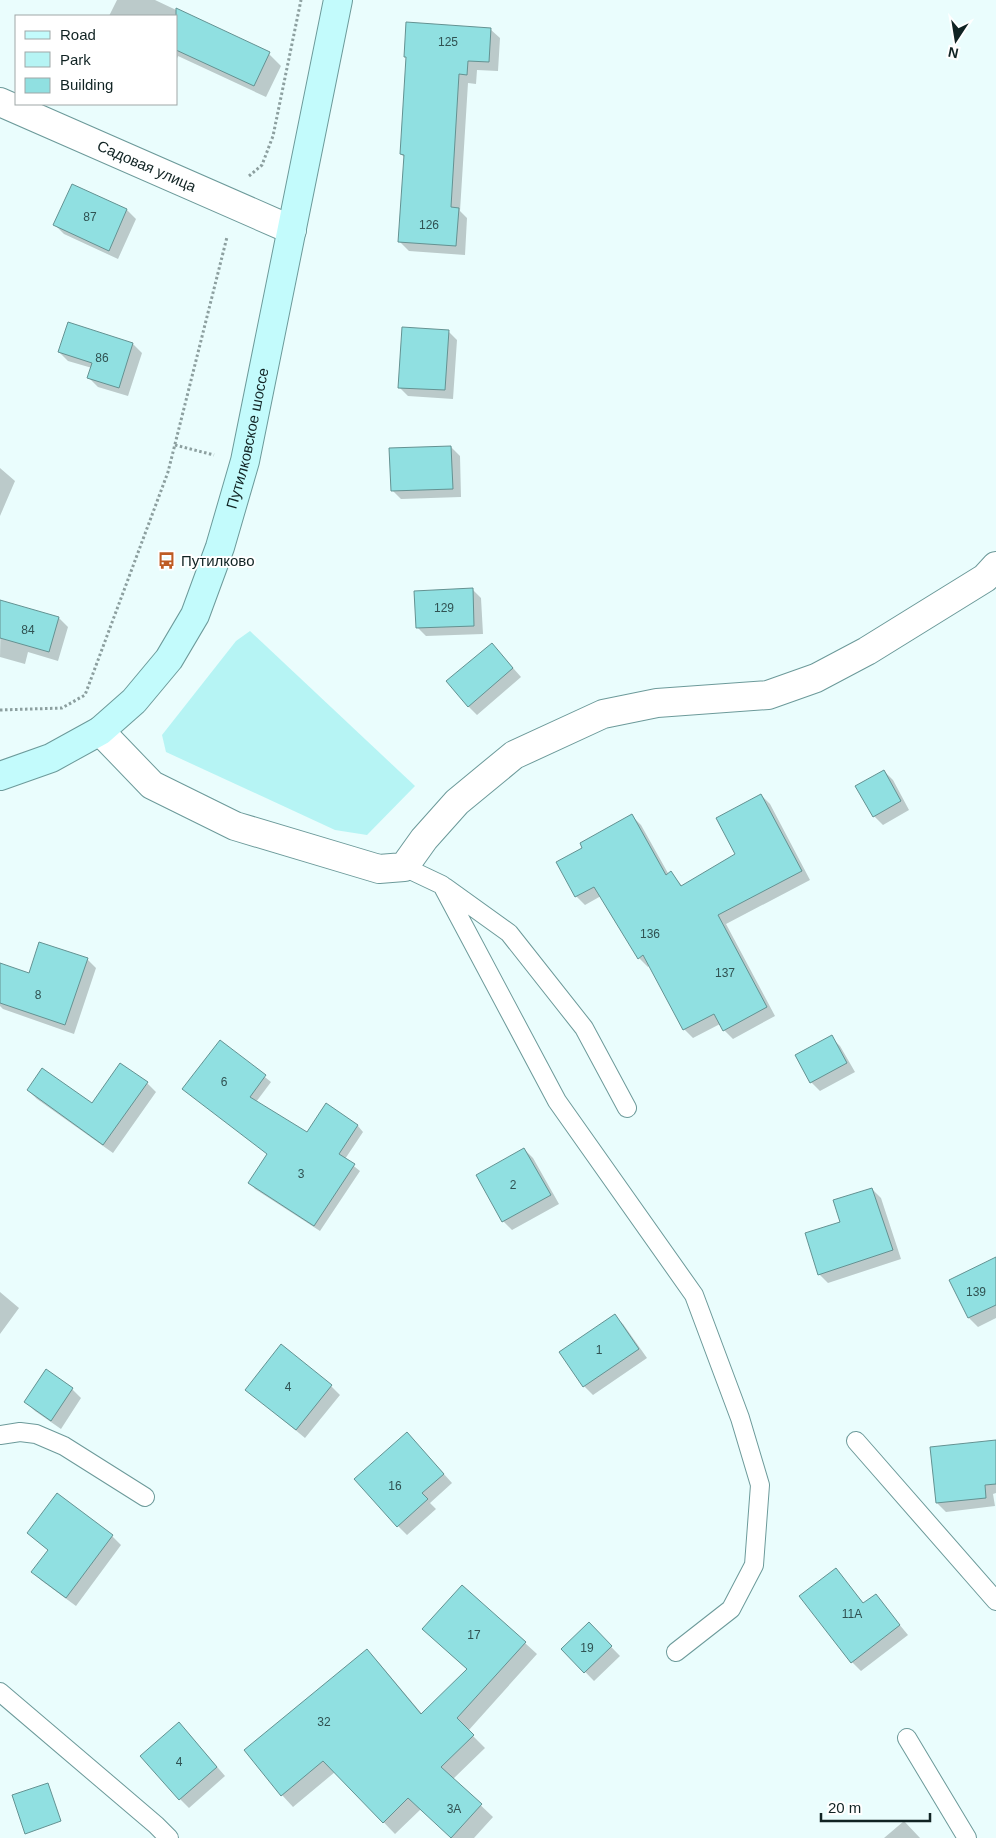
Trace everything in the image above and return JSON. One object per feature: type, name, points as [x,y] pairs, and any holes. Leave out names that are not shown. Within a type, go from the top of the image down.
[{"type":"main road","name":"Путилковское шоссе","points":[[0,776],[51,758],[100,731],[134,701],[169,659],[195,615],[220,547],[245,461],[338,0]]},
{"type":"street","name":"Садовая улица","points":[[0,102],[292,230]]},
{"type":"street","points":[[100,731],[152,785],[235,826],[378,869],[404,867],[424,839],[457,802],[514,755],[603,714],[657,704],[768,695],[816,678],[875,646],[985,578],[996,566]]},
{"type":"lane","points":[[404,867],[442,885],[510,932],[584,1028],[627,1108]]},
{"type":"lane","points":[[442,885],[557,1102],[694,1295],[740,1418],[760,1485],[754,1565],[732,1609],[676,1652]]},
{"type":"lane","points":[[0,1435],[20,1432],[36,1434],[64,1446],[145,1497]]},
{"type":"lane","points":[[856,1442],[996,1601]]},
{"type":"lane","points":[[0,1692],[169,1838]]},
{"type":"lane","points":[[907,1738],[967,1838]]},
{"type":"path","points":[[0,710],[62,708],[84,695],[168,472],[236,204],[244,180],[262,165],[274,136],[301,0]]},
{"type":"path","points":[[175,445],[220,456]]},
{"type":"green space","points":[[250,631],[415,786],[367,835],[335,830],[166,752],[162,735],[236,641]]},
{"type":"building","points":[[176,8],[270,52],[254,86],[178,51],[178,15],[176,15]]},
{"type":"building","points":[[406,22],[491,28],[489,62],[468,61],[467,75],[459,74],[451,207],[459,208],[456,246],[398,242],[404,155],[400,154],[406,57],[404,57]]},
{"type":"building","points":[[72,184],[127,209],[109,251],[53,225]]},
{"type":"building","points":[[68,322],[133,343],[119,388],[87,378],[92,363],[58,352]]},
{"type":"building","points":[[402,327],[449,330],[445,390],[398,388]]},
{"type":"building","points":[[451,446],[453,489],[391,491],[389,448]]},
{"type":"building","points":[[473,588],[474,626],[416,628],[414,591]]},
{"type":"building","points":[[0,600],[59,617],[49,652],[0,638]]},
{"type":"building","points":[[492,643],[513,668],[468,707],[446,681]]},
{"type":"building","points":[[884,770],[901,801],[873,817],[855,786]]},
{"type":"building","points":[[761,794],[802,871],[718,915],[767,1007],[723,1031],[714,1014],[683,1030],[643,955],[638,959],[594,887],[575,897],[556,862],[582,848],[580,843],[632,814],[666,875],[671,871],[681,886],[735,854],[716,818]]},
{"type":"building","points":[[39,942],[88,958],[65,1025],[0,1003],[0,963],[29,973]]},
{"type":"building","points":[[832,1035],[847,1063],[810,1083],[795,1055]]},
{"type":"building","points":[[220,1040],[266,1075],[250,1097],[307,1132],[326,1103],[358,1125],[339,1154],[355,1164],[314,1226],[248,1183],[267,1154],[182,1089]]},
{"type":"building","points":[[120,1063],[148,1082],[103,1145],[27,1090],[42,1068],[92,1103]]},
{"type":"building","points":[[524,1148],[551,1195],[502,1222],[476,1175]]},
{"type":"building","points":[[872,1188],[893,1250],[818,1275],[805,1233],[840,1222],[833,1200]]},
{"type":"building","points":[[996,1257],[996,1305],[968,1318],[949,1280]]},
{"type":"building","points":[[615,1314],[639,1349],[583,1387],[559,1352]]},
{"type":"building","points":[[281,1344],[332,1385],[296,1430],[245,1390]]},
{"type":"building","points":[[46,1369],[73,1388],[51,1421],[24,1402]]},
{"type":"building","points":[[407,1432],[444,1474],[422,1493],[428,1499],[397,1527],[354,1479]]},
{"type":"building","points":[[996,1440],[996,1484],[985,1485],[986,1498],[936,1503],[930,1447]]},
{"type":"building","points":[[57,1493],[113,1535],[66,1598],[31,1572],[48,1550],[27,1533]]},
{"type":"building","points":[[836,1568],[863,1603],[876,1594],[900,1625],[851,1663],[799,1596]]},
{"type":"building","points":[[462,1585],[526,1642],[457,1718],[474,1735],[441,1767],[482,1804],[451,1838],[408,1798],[383,1823],[323,1761],[281,1796],[244,1750],[367,1649],[421,1714],[467,1669],[422,1629]]},
{"type":"building","points":[[589,1622],[612,1646],[584,1673],[561,1649]]},
{"type":"building","points":[[179,1722],[217,1767],[179,1800],[140,1756]]},
{"type":"building","points":[[48,1783],[61,1821],[25,1834],[12,1795]]},
{"type":"place","name":"Путилково","points":[[167,561]]}]
